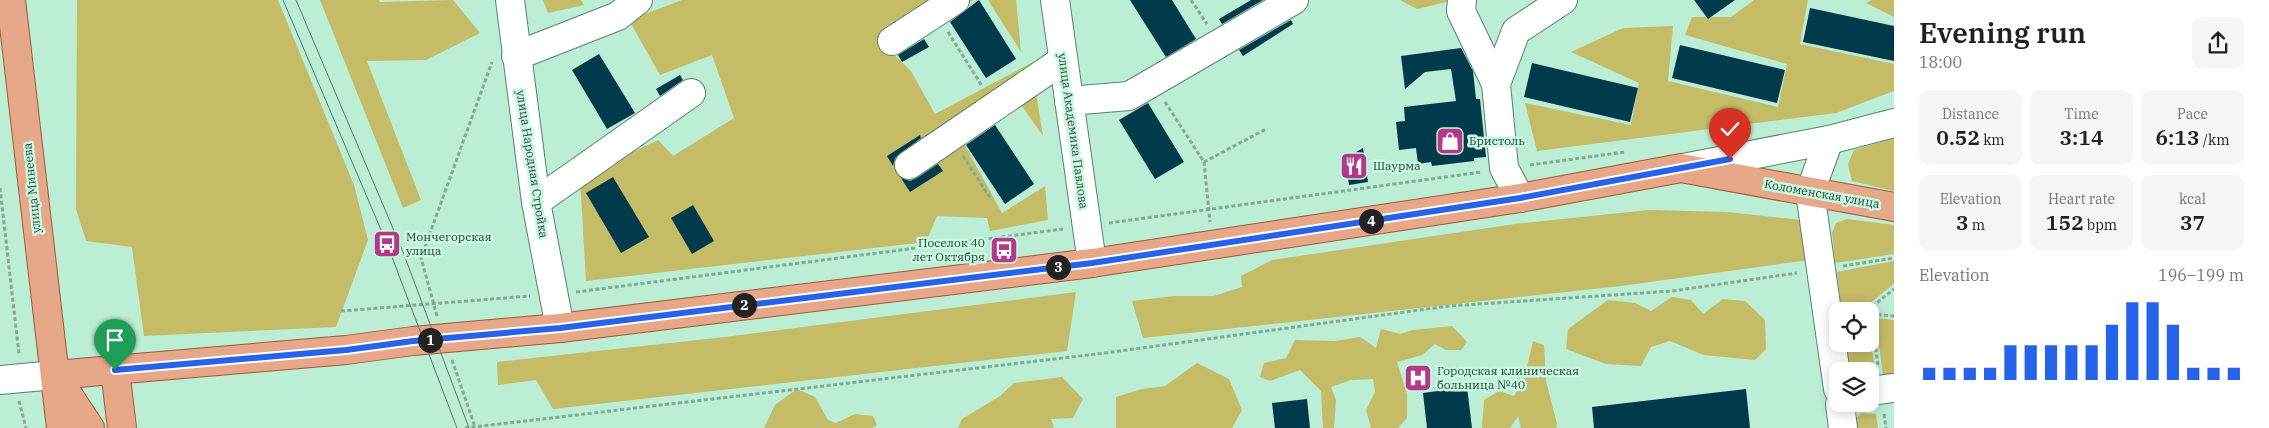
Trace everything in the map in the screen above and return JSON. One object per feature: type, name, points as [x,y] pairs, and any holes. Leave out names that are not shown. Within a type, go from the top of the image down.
[{"type":"main road","name":"улица Минеева","points":[[11,0],[61,428]]},
{"type":"main road","name":"Коломенская улица","points":[[55,375],[346,350],[560,328],[1092,263],[1520,198],[1681,168],[1894,207]]},
{"type":"main road","points":[[115,370],[122,428]]},
{"type":"main road","points":[[55,375],[90,428]]},
{"type":"street","name":"улица Народная Стройка","points":[[510,0],[505,56],[560,328]]},
{"type":"street","points":[[505,56],[618,16],[638,0]]},
{"type":"street","name":"улица Академика Павлова","points":[[1055,0],[1092,263]]},
{"type":"street","points":[[1069,100],[1129,96],[1294,0]]},
{"type":"street","points":[[1462,0],[1461,12],[1496,84],[1504,168],[1520,198]]},
{"type":"street","points":[[1496,84],[1516,31],[1563,0]]},
{"type":"street","points":[[892,41],[945,6]]},
{"type":"street","points":[[908,165],[1063,60]]},
{"type":"street","points":[[536,202],[692,93]]},
{"type":"street","points":[[1681,168],[1829,140],[1894,122]]},
{"type":"street","points":[[1829,140],[1810,192],[1834,362]]},
{"type":"street","points":[[6,379],[55,375]]},
{"type":"street","points":[[1841,412],[1843,428]]},
{"type":"path","points":[[945,6],[995,106]]},
{"type":"path","points":[[475,427],[432,305],[421,258],[505,56]]},
{"type":"path","points":[[1152,82],[1204,162],[1212,245]]},
{"type":"path","points":[[1204,162],[1266,129]]},
{"type":"path","points":[[950,136],[991,199]]},
{"type":"path","points":[[341,311],[554,294],[1209,210],[1630,151]]},
{"type":"path","points":[[0,188],[20,358],[6,379],[26,428]]},
{"type":"path","points":[[466,428],[1105,353],[1449,306],[1672,291],[1894,258]]},
{"type":"path","points":[[1878,302],[1894,289]]},
{"type":"path","points":[[1879,315],[1894,316]]},
{"type":"path","points":[[1877,352],[1886,428]]},
{"type":"shaded area","points":[[77,0],[278,0],[354,185],[368,240],[336,327],[144,336],[132,247],[86,241],[76,209]]},
{"type":"shaded area","points":[[320,0],[379,0],[380,2],[453,0],[480,33],[426,60],[367,61],[421,200],[403,208]]},
{"type":"shaded area","points":[[543,0],[581,0],[584,5],[548,13]]},
{"type":"shaded area","points":[[682,0],[974,0],[883,44],[911,71],[935,114],[1031,63],[1043,136],[1022,106],[962,140],[1002,213],[1045,186],[1048,220],[990,231],[987,218],[937,216],[926,242],[586,281],[580,177],[658,140],[673,156],[734,118],[712,55],[660,75],[629,20]]},
{"type":"shaded area","points":[[988,0],[1016,0],[1021,52]]},
{"type":"shaded area","points":[[1400,0],[1455,0],[1417,9]]},
{"type":"shaded area","points":[[1754,0],[1808,0],[1800,44],[1894,64],[1894,91],[1836,113],[1537,151],[1525,103],[1631,125],[1639,83],[1571,52],[1623,28],[1673,26],[1668,81],[1778,107],[1787,64],[1685,35],[1692,17],[1731,17]]},
{"type":"shaded area","points":[[1871,0],[1894,0],[1894,17],[1866,3]]},
{"type":"shaded area","points":[[1894,138],[1894,191],[1852,181],[1848,164],[1854,150]]},
{"type":"shaded area","points":[[1649,210],[1727,212],[1801,220],[1809,260],[1621,286],[1143,338],[1132,301],[1174,296],[1214,296],[1242,287],[1241,276],[1272,260],[1515,224]]},
{"type":"shaded area","points":[[1847,219],[1894,225],[1894,254],[1835,263],[1832,233],[1836,223]]},
{"type":"shaded area","points":[[1894,261],[1894,284],[1872,302],[1841,302],[1837,272]]},
{"type":"shaded area","points":[[1076,292],[1067,351],[553,409],[536,380],[498,385],[497,362],[725,337]]},
{"type":"shaded area","points":[[1672,297],[1691,300],[1703,314],[1723,299],[1745,301],[1765,320],[1766,349],[1755,360],[1704,355],[1670,341],[1651,347],[1641,366],[1606,364],[1566,349],[1568,329],[1608,300],[1635,303],[1651,311]]},
{"type":"shaded area","points":[[1879,318],[1894,320],[1894,374],[1883,375],[1879,346]]},
{"type":"shaded area","points":[[1452,326],[1467,342],[1461,350],[1446,350],[1435,344],[1422,355],[1397,362],[1407,394],[1407,418],[1398,428],[1371,428],[1366,410],[1375,392],[1373,379],[1351,380],[1331,387],[1336,400],[1334,428],[1323,428],[1321,391],[1300,370],[1270,381],[1260,377],[1264,363],[1286,358],[1295,340],[1335,341],[1360,337],[1376,348],[1381,329],[1400,334],[1413,330]]},
{"type":"shaded area","points":[[1533,341],[1544,345],[1546,381],[1557,424],[1556,428],[1521,428],[1518,416],[1510,428],[1482,428],[1484,400],[1499,391],[1514,396],[1525,376]]},
{"type":"shaded area","points":[[1847,352],[1872,352],[1874,362],[1849,362]]},
{"type":"shaded area","points":[[1197,363],[1229,379],[1242,410],[1232,428],[1116,428],[1116,397],[1142,389],[1165,386]]},
{"type":"shaded area","points":[[1062,377],[1083,399],[1073,418],[1051,419],[1054,428],[958,428],[962,419],[1000,396],[1014,383]]},
{"type":"shaded area","points":[[797,389],[815,397],[828,420],[836,423],[855,414],[873,416],[877,425],[872,428],[764,428],[775,405]]},
{"type":"shaded area","points":[[1861,413],[1876,414],[1878,428],[1852,428],[1851,424]]},
{"type":"building","points":[[979,0],[1016,59],[986,78],[950,22]]},
{"type":"building","points":[[1130,0],[1172,0],[1196,39],[1166,57]]},
{"type":"building","points":[[1251,0],[1263,0],[1222,24],[1219,19]]},
{"type":"building","points":[[1694,0],[1735,0],[1708,19]]},
{"type":"building","points":[[1810,8],[1894,26],[1894,61],[1803,42]]},
{"type":"building","points":[[1291,20],[1293,24],[1243,56],[1239,50]]},
{"type":"building","points":[[924,39],[929,47],[902,62],[898,55]]},
{"type":"building","points":[[1680,45],[1785,70],[1777,103],[1672,78]]},
{"type":"building","points":[[1461,48],[1473,71],[1476,99],[1480,99],[1486,157],[1474,158],[1474,161],[1432,166],[1431,162],[1418,164],[1416,148],[1399,150],[1396,122],[1405,121],[1404,107],[1456,101],[1451,69],[1425,72],[1405,89],[1401,56]]},
{"type":"building","points":[[599,54],[635,113],[607,129],[572,70]]},
{"type":"building","points":[[1532,63],[1638,88],[1630,122],[1524,97]]},
{"type":"building","points":[[680,75],[683,80],[660,96],[656,89]]},
{"type":"building","points":[[1148,103],[1184,162],[1155,179],[1119,120]]},
{"type":"building","points":[[995,125],[1034,184],[1005,204],[966,145]]},
{"type":"building","points":[[920,135],[921,138],[895,158],[893,166],[887,156]]},
{"type":"building","points":[[1363,148],[1368,182],[1349,185],[1345,159]]},
{"type":"building","points":[[938,164],[943,171],[910,192],[901,178],[910,181]]},
{"type":"building","points":[[613,177],[649,237],[621,253],[586,193]]},
{"type":"building","points":[[693,205],[714,241],[692,254],[671,218]]},
{"type":"building","points":[[1467,387],[1472,428],[1427,428],[1423,393]]},
{"type":"building","points":[[1746,389],[1750,428],[1594,428],[1592,407]]},
{"type":"building","points":[[1307,399],[1310,428],[1275,428],[1272,403]]},
{"type":"tram line","points":[[283,0],[387,244],[457,428]]},
{"type":"tram line","points":[[296,0],[403,252],[469,428]]},
{"type":"place","name":"Бристоль","points":[[1450,141]]},
{"type":"place","name":"Шаурма","points":[[1354,166]]},
{"type":"place","name":"Мончегорская улица","points":[[387,244]]},
{"type":"place","name":"Поселок 40 лет Октября","points":[[1004,250]]},
{"type":"place","name":"Городская клиническая больница №40","points":[[1418,378]]},
{"type":"route","points":[[115,370],[346,350],[413,341],[560,328],[1092,263],[1520,198],[1730,159]]}]
